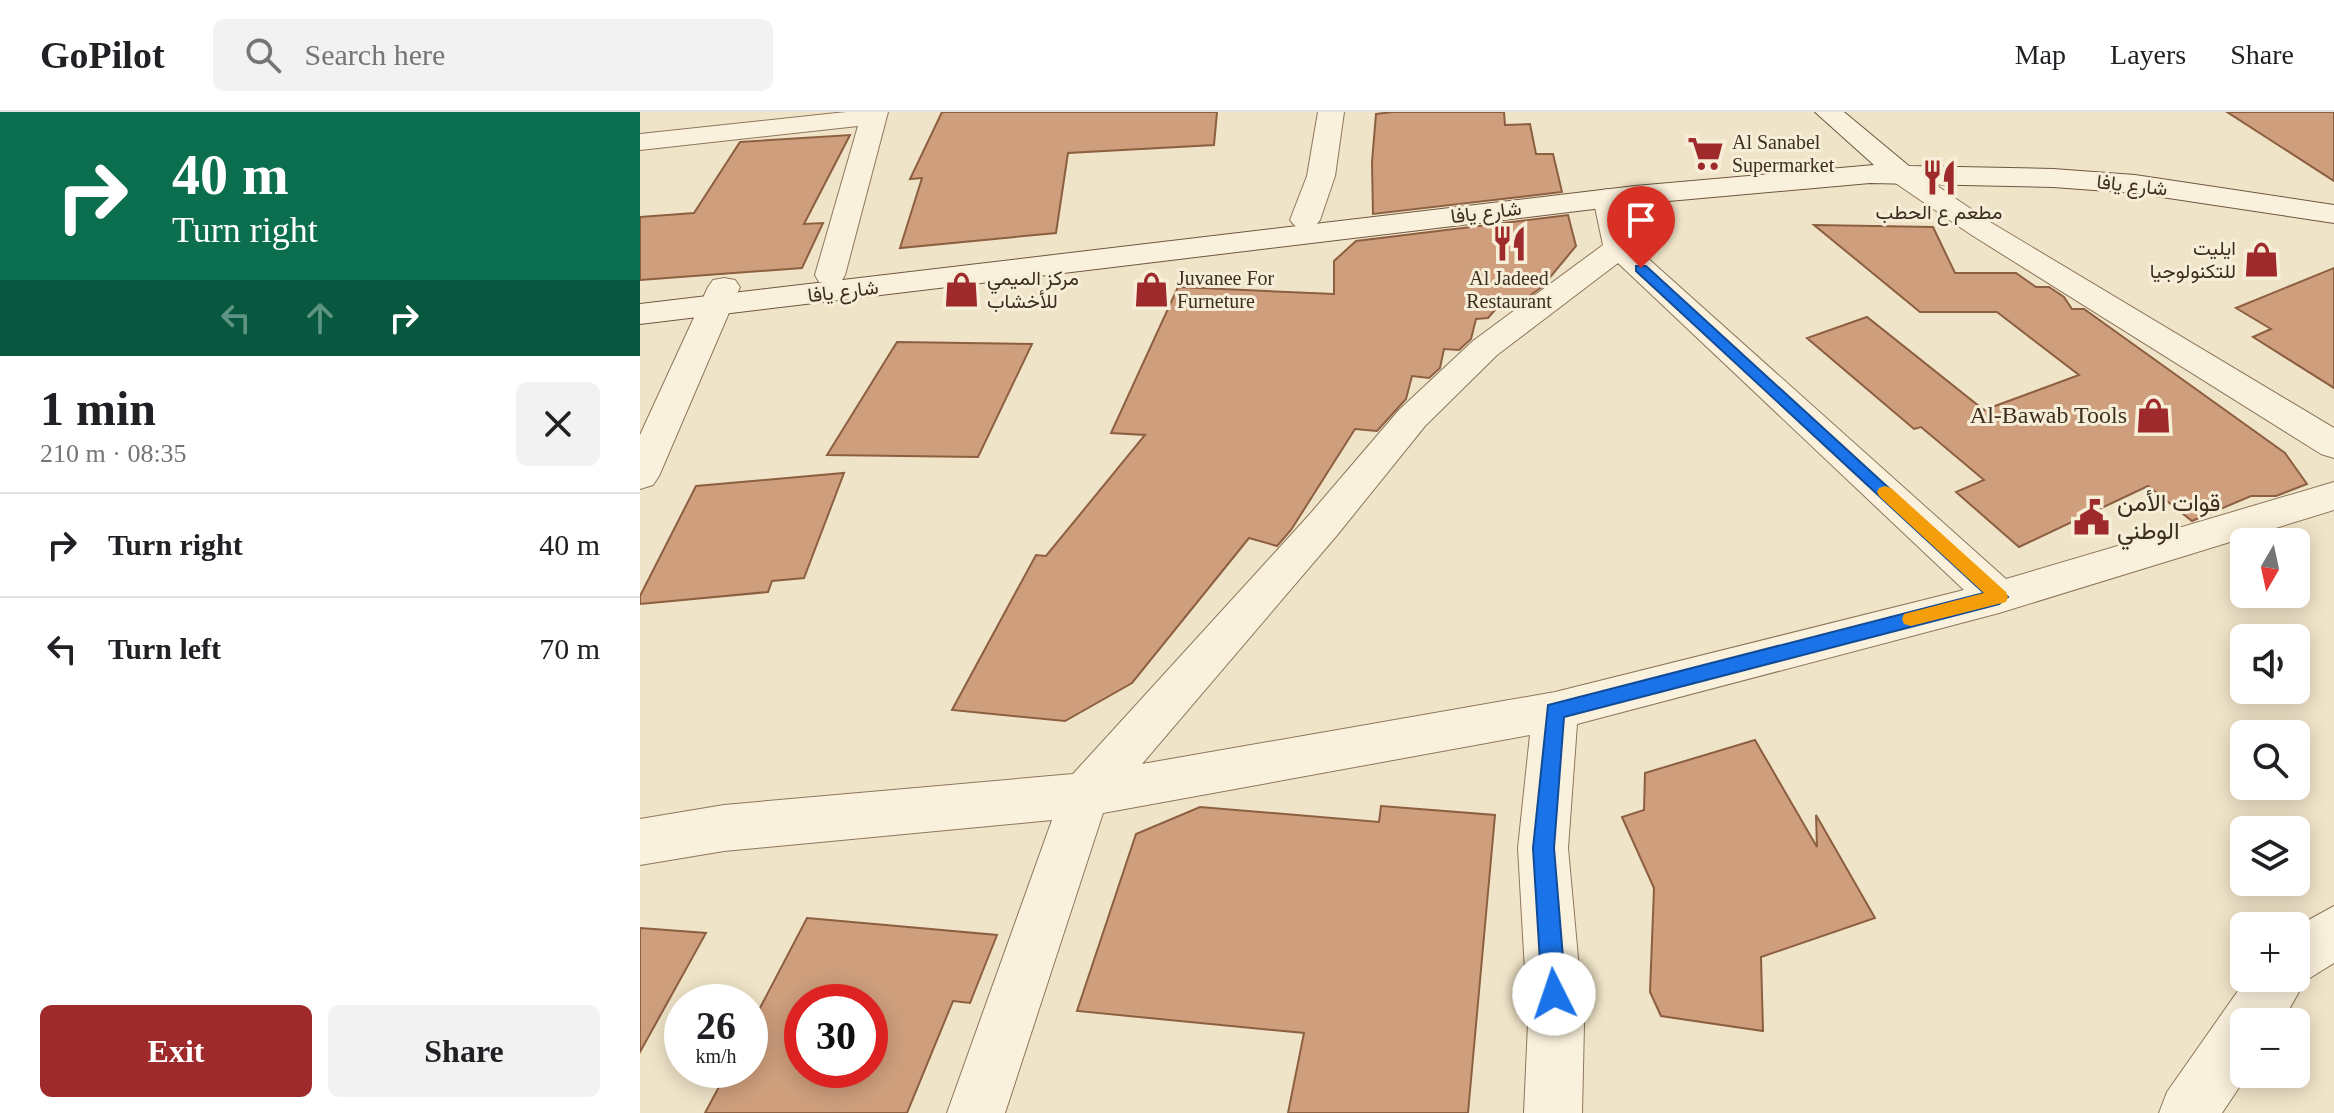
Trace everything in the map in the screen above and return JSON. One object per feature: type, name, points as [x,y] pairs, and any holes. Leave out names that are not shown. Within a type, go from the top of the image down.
[{"type":"main road","points":[[1828,112],[1891,166]]},
{"type":"main road","name":"شارع يافا","points":[[640,314],[830,275],[1602,184],[1891,166],[2027,162],[2141,171],[2334,198]]},
{"type":"main road","name":"شارع يافا","points":[[640,295],[720,297],[1607,198],[1870,174],[1891,166],[2135,184],[2334,214]]},
{"type":"street","points":[[1305,220],[1321,176],[1331,112]]},
{"type":"street","points":[[640,142],[874,114],[830,275]]},
{"type":"street","points":[[1891,166],[1980,228],[2334,445]]},
{"type":"street","points":[[1607,198],[1619,248],[1999,597]]},
{"type":"street","points":[[976,1113],[1085,795],[1324,524],[1412,418],[1485,348],[1619,248]]},
{"type":"street","points":[[640,476],[720,297]]},
{"type":"street","points":[[640,842],[724,828],[1085,795],[1555,711],[1999,597],[2334,496]]},
{"type":"street","points":[[1553,1113],[1556,1024],[1543,848],[1555,711]]},
{"type":"street","points":[[2310,948],[2334,932]]},
{"type":"street","points":[[2188,1113],[2230,1051]]},
{"type":"building","points":[[942,112],[1217,112],[1214,145],[1068,153],[1056,233],[900,248],[922,178],[910,179]]},
{"type":"building","points":[[1504,112],[1505,125],[1530,124],[1536,154],[1553,154],[1562,192],[1373,214],[1372,162],[1376,114]]},
{"type":"building","points":[[2227,112],[2334,112],[2334,181]]},
{"type":"building","points":[[850,135],[804,224],[823,223],[802,268],[640,280],[640,217],[694,213],[740,142]]},
{"type":"building","points":[[1568,215],[1576,246],[1542,287],[1521,302],[1501,303],[1488,318],[1476,319],[1471,339],[1459,350],[1444,349],[1440,368],[1429,378],[1412,376],[1406,399],[1377,431],[1355,429],[1291,530],[1277,546],[1249,538],[1132,683],[1065,721],[952,710],[1036,555],[1046,556],[1145,435],[1111,433],[1178,287],[1334,294],[1334,261],[1356,241]]},
{"type":"building","points":[[1814,225],[1933,227],[1955,273],[2016,273],[2036,287],[2049,287],[2064,297],[2072,309],[2084,309],[2285,453],[2307,484],[2276,496],[2251,496],[2192,521],[2148,486],[2019,547],[1956,492],[1984,480],[1921,427],[1914,429],[1807,338],[1867,317],[1984,410],[2079,375],[1997,312],[1920,312]]},
{"type":"building","points":[[2334,268],[2334,388],[2253,337],[2271,329],[2236,308]]},
{"type":"building","points":[[897,342],[1032,344],[978,457],[827,455]]},
{"type":"building","points":[[844,473],[804,578],[772,581],[768,592],[640,604],[640,596],[696,486]]},
{"type":"building","points":[[1755,740],[1817,847],[1816,815],[1875,918],[1761,957],[1763,1031],[1661,1016],[1650,992],[1654,888],[1622,817],[1644,810],[1645,773]]},
{"type":"building","points":[[1381,806],[1495,815],[1468,1113],[1288,1113],[1304,1033],[1077,1011],[1136,834],[1200,807],[1379,822]]},
{"type":"building","points":[[807,918],[997,935],[970,1003],[953,1001],[907,1113],[705,1113],[718,1088],[768,1088],[768,993]]},
{"type":"building","points":[[640,928],[706,933],[678,984],[664,984],[664,1009],[640,1052]]},
{"type":"slow traffic","points":[[1885,492],[1999,597],[1911,619]]},
{"type":"place","name":"Al Sanabel Supermarket","points":[[1706,154]]},
{"type":"place","name":"مطعم ع الحطب","points":[[1939,177]]},
{"type":"place","name":"Al Jadeed Restaurant","points":[[1509,243]]},
{"type":"place","name":"ايليت للتكنولوجيا","points":[[2262,259]]},
{"type":"place","name":"مركز الميمي للأخشاب","points":[[961,289]]},
{"type":"place","name":"Juvanee For Furneture","points":[[1151,290]]},
{"type":"place","name":"Al-Bawab Tools","points":[[2153,415]]},
{"type":"place","name":"قوات الأمن الوطني","points":[[2091,517]]},
{"type":"route","points":[[1554,994],[1543,848],[1555,711],[1999,597],[1641,268]]}]
